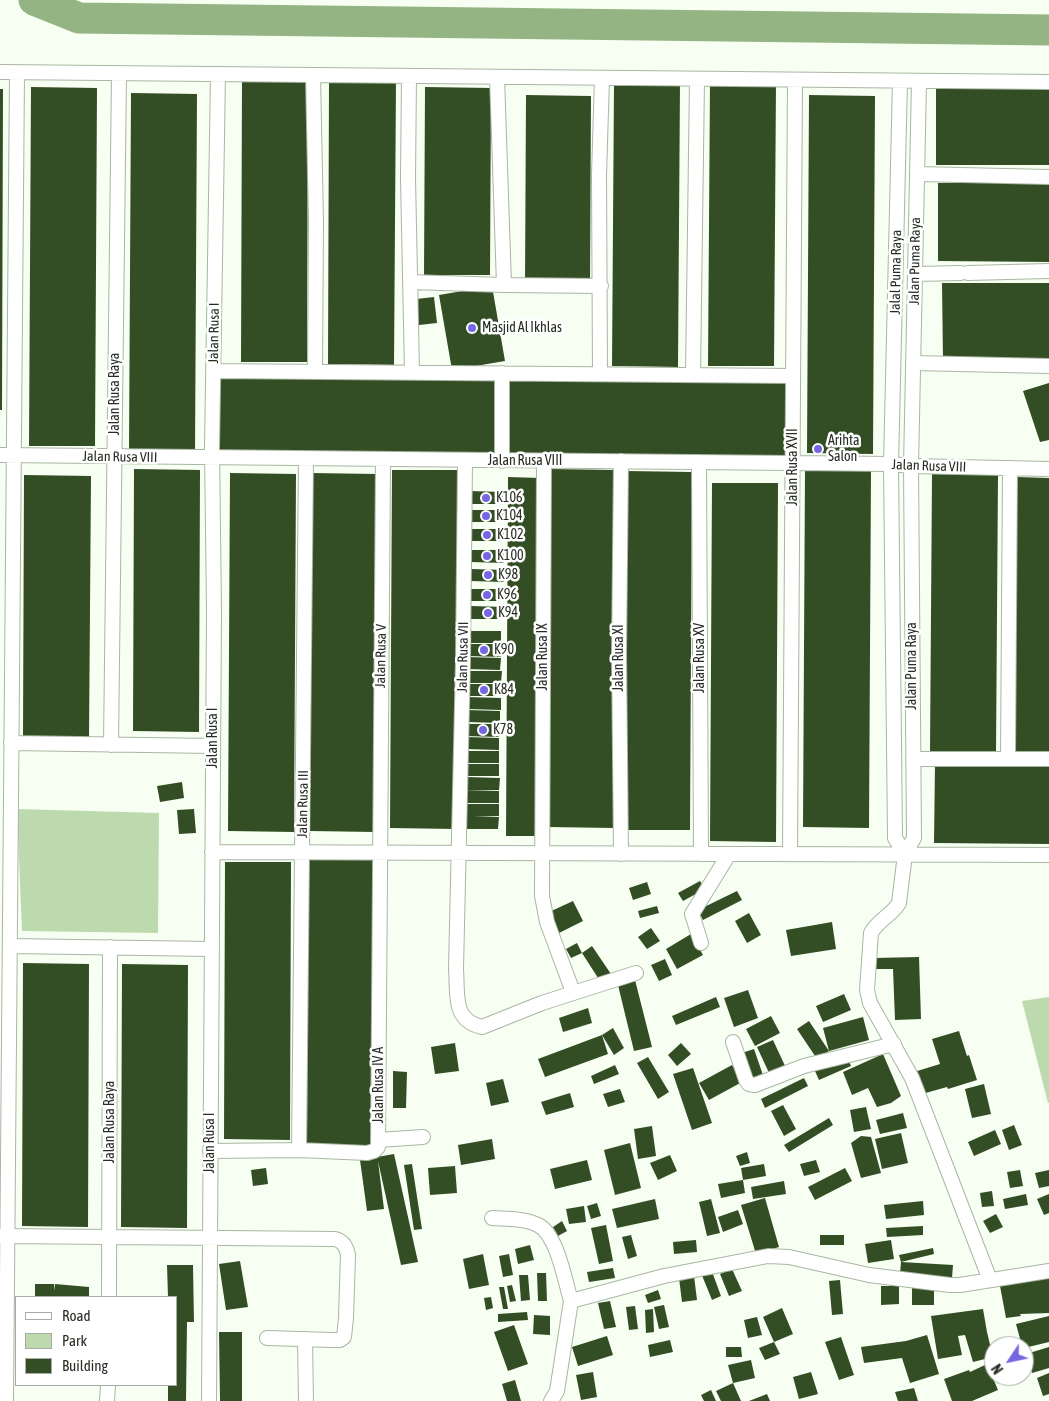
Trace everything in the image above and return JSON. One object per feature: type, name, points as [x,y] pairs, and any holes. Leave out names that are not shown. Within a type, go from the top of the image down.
[{"type":"street","points":[[6,1401],[4,1236],[10,946],[6,850],[10,743],[5,71],[119,74],[1049,82]]},
{"type":"street","name":"Jalan Rusa Raya","points":[[111,745],[119,74]]},
{"type":"street","name":"Jalan Rusa I","points":[[208,1401],[213,746],[212,458],[218,74]]},
{"type":"street","points":[[313,76],[316,222],[316,371]]},
{"type":"street","points":[[409,76],[412,372]]},
{"type":"street","points":[[497,77],[504,285]]},
{"type":"street","points":[[600,374],[602,78]]},
{"type":"street","points":[[693,375],[697,79]]},
{"type":"street","name":"Jalan Rusa XVII","points":[[790,854],[795,80]]},
{"type":"street","name":"Jalal Puma Raya","points":[[891,464],[900,81]]},
{"type":"street","name":"Jalan Puma Raya","points":[[891,464],[895,838],[904,854],[914,838],[911,466],[919,81]]},
{"type":"street","points":[[917,174],[1049,177]]},
{"type":"street","points":[[915,274],[1049,271]]},
{"type":"street","points":[[410,282],[601,286]]},
{"type":"street","points":[[913,363],[1049,366]]},
{"type":"street","points":[[214,371],[793,376]]},
{"type":"street","points":[[502,373],[502,460]]},
{"type":"street","name":"Jalan Rusa VIII","points":[[7,456],[891,464],[1049,468]]},
{"type":"street","name":"Jalan Rusa III","points":[[298,1150],[306,459]]},
{"type":"street","name":"Jalan Rusa V","points":[[380,853],[383,460]]},
{"type":"street","name":"Jalan Rusa VII","points":[[465,460],[460,853],[456,969],[458,1008],[472,1025],[482,1027],[573,992]]},
{"type":"street","name":"Jalan Rusa IX","points":[[544,461],[541,853],[544,910],[573,992]]},
{"type":"street","name":"Jalan Rusa XI","points":[[621,462],[619,654],[621,854]]},
{"type":"street","name":"Jalan Rusa XV","points":[[699,462],[701,854]]},
{"type":"street","points":[[1008,758],[1010,468]]},
{"type":"street","points":[[10,743],[213,746]]},
{"type":"street","points":[[913,759],[1049,758]]},
{"type":"street","points":[[212,852],[1049,855]]},
{"type":"street","name":"Jalan Rusa IV A","points":[[210,1151],[298,1150],[366,1153],[374,1151],[378,1147],[380,853]]},
{"type":"street","points":[[701,943],[692,914],[729,854]]},
{"type":"street","points":[[904,854],[899,903],[895,910],[875,926],[871,933],[867,990],[870,1004],[912,1078],[990,1280]]},
{"type":"street","points":[[10,946],[211,948]]},
{"type":"street","name":"Jalan Rusa Raya","points":[[109,1296],[110,947]]},
{"type":"street","points":[[573,992],[636,973]]},
{"type":"street","points":[[734,1042],[746,1080],[749,1084],[755,1085],[804,1066],[894,1044]]},
{"type":"street","points":[[378,1140],[424,1137]]},
{"type":"street","points":[[492,1218],[524,1220],[539,1225],[547,1231],[553,1242],[570,1301],[557,1391],[551,1401]]},
{"type":"street","points":[[4,1236],[335,1239],[342,1242],[348,1255],[345,1334],[340,1340],[267,1338]]},
{"type":"street","points":[[570,1301],[664,1276],[768,1256],[789,1257],[870,1275],[950,1285],[1049,1271]]},
{"type":"street","points":[[305,1339],[306,1401]]},
{"type":"street","points":[[107,1401],[108,1386]]},
{"type":"green space","points":[[17,809],[159,813],[158,933],[22,931]]},
{"type":"green space","points":[[1049,997],[1049,1103],[1048,1103],[1022,1001]]},
{"type":"building","points":[[242,78],[308,79],[307,362],[241,362]]},
{"type":"building","points":[[329,81],[396,81],[394,365],[328,364]]},
{"type":"building","points":[[710,82],[776,83],[774,366],[708,366]]},
{"type":"building","points":[[614,83],[680,83],[678,367],[612,366]]},
{"type":"building","points":[[936,86],[1049,87],[1049,165],[936,165]]},
{"type":"building","points":[[31,87],[97,88],[95,446],[29,446]]},
{"type":"building","points":[[425,87],[491,88],[490,275],[424,275]]},
{"type":"building","points":[[0,89],[3,89],[2,410],[0,410]]},
{"type":"building","points":[[131,93],[197,94],[195,453],[129,452]]},
{"type":"building","points":[[526,95],[591,96],[590,285],[525,284]]},
{"type":"building","points":[[809,95],[875,96],[873,454],[807,453]]},
{"type":"building","points":[[938,183],[1049,183],[1049,262],[938,261]]},
{"type":"building","points":[[942,283],[1049,283],[1049,362],[943,361]]},
{"type":"building","name":"Masjid Al Ikhlas","points":[[492,286],[505,361],[452,370],[439,295]]},
{"type":"building","points":[[434,297],[437,323],[419,325],[416,299]]},
{"type":"building","points":[[216,377],[497,379],[497,457],[216,455]]},
{"type":"building","points":[[505,379],[786,381],[786,459],[504,457]]},
{"type":"building","points":[[1049,383],[1049,440],[1040,442],[1023,391]]},
{"type":"building","points":[[134,469],[200,470],[199,732],[133,731]]},
{"type":"building","points":[[550,469],[616,470],[614,828],[548,827]]},
{"type":"building","points":[[805,469],[871,470],[869,828],[803,827]]},
{"type":"building","points":[[392,470],[458,470],[456,829],[390,828]]},
{"type":"building","points":[[626,471],[692,472],[690,830],[624,830]]},
{"type":"building","points":[[230,473],[296,474],[294,832],[228,831]]},
{"type":"building","points":[[311,473],[377,474],[375,832],[309,831]]},
{"type":"building","points":[[932,474],[998,475],[996,753],[930,752]]},
{"type":"building","points":[[24,475],[91,476],[89,738],[23,737]]},
{"type":"building","points":[[508,477],[541,478],[539,836],[506,836]]},
{"type":"building","points":[[1017,477],[1049,478],[1049,755],[1015,755]]},
{"type":"building","points":[[712,483],[778,483],[776,842],[710,841]]},
{"type":"building","name":"K106","points":[[469,491],[503,492],[503,504],[469,504]]},
{"type":"building","name":"K104","points":[[470,510],[503,510],[503,522],[470,522]]},
{"type":"building","name":"K102","points":[[470,529],[504,529],[504,541],[470,541]]},
{"type":"building","name":"K100","points":[[470,550],[504,550],[504,563],[471,562]]},
{"type":"building","name":"K98","points":[[471,569],[505,570],[504,582],[471,581]]},
{"type":"building","name":"K96","points":[[470,589],[504,589],[504,601],[471,601]]},
{"type":"building","name":"K94","points":[[471,606],[505,607],[505,619],[471,619]]},
{"type":"building","points":[[467,631],[501,631],[501,643],[468,643]]},
{"type":"building","name":"K90","points":[[468,644],[501,644],[501,657],[468,656]]},
{"type":"building","points":[[467,657],[501,658],[500,670],[467,669]]},
{"type":"building","points":[[468,671],[502,671],[501,683],[468,683]]},
{"type":"building","name":"K84","points":[[467,684],[501,684],[501,696],[468,696]]},
{"type":"building","points":[[467,697],[501,698],[501,710],[467,709]]},
{"type":"building","points":[[467,710],[500,711],[500,723],[467,722]]},
{"type":"building","name":"K78","points":[[466,724],[500,724],[499,737],[466,736]]},
{"type":"building","points":[[466,737],[499,738],[499,750],[466,749]]},
{"type":"building","points":[[466,751],[499,751],[499,763],[466,763]]},
{"type":"building","points":[[465,764],[499,764],[499,776],[465,776]]},
{"type":"building","points":[[935,764],[1049,765],[1049,844],[934,843]]},
{"type":"building","points":[[466,777],[500,778],[499,790],[466,790]]},
{"type":"building","points":[[182,782],[184,798],[160,802],[157,786]]},
{"type":"building","points":[[465,790],[499,791],[499,803],[466,803]]},
{"type":"building","points":[[466,804],[499,804],[499,816],[474,816],[499,817],[498,829],[465,829]]},
{"type":"building","points":[[194,809],[196,833],[179,834],[177,810]]},
{"type":"building","points":[[308,857],[374,857],[373,1149],[307,1149]]},
{"type":"building","points":[[225,862],[291,862],[290,1140],[224,1139]]},
{"type":"building","points":[[700,881],[705,889],[683,901],[678,893]]},
{"type":"building","points":[[647,882],[651,894],[633,900],[629,888]]},
{"type":"building","points":[[737,891],[742,900],[703,920],[698,910]]},
{"type":"building","points":[[573,901],[583,921],[557,934],[547,913]]},
{"type":"building","points":[[657,906],[659,913],[640,918],[638,911]]},
{"type":"building","points":[[749,913],[761,935],[747,943],[735,921]]},
{"type":"building","points":[[832,922],[836,949],[791,956],[786,930]]},
{"type":"building","points":[[651,928],[660,941],[647,949],[638,937]]},
{"type":"building","points":[[691,934],[703,955],[677,969],[666,949]]},
{"type":"building","points":[[577,943],[582,953],[571,958],[566,949]]},
{"type":"building","points":[[592,946],[611,974],[600,981],[582,953]]},
{"type":"building","points":[[919,957],[921,1019],[895,1020],[893,969],[875,969],[874,958]]},
{"type":"building","points":[[665,959],[672,975],[659,981],[651,965]]},
{"type":"building","points":[[23,963],[89,964],[88,1227],[22,1226]]},
{"type":"building","points":[[122,964],[188,965],[187,1228],[121,1227]]},
{"type":"building","points":[[634,976],[652,1047],[634,1051],[617,981]]},
{"type":"building","points":[[748,990],[758,1018],[734,1027],[724,998]]},
{"type":"building","points":[[844,994],[851,1010],[823,1022],[816,1006]]},
{"type":"building","points":[[716,997],[720,1007],[676,1025],[672,1016]]},
{"type":"building","points":[[588,1008],[592,1023],[563,1032],[559,1018]]},
{"type":"building","points":[[771,1016],[780,1033],[755,1046],[746,1029]]},
{"type":"building","points":[[863,1017],[869,1040],[829,1051],[823,1028]]},
{"type":"building","points":[[809,1021],[829,1051],[817,1059],[797,1029]]},
{"type":"building","points":[[613,1028],[624,1048],[614,1055],[602,1035]]},
{"type":"building","points":[[959,1031],[977,1080],[948,1089],[947,1087],[922,1094],[914,1072],[940,1064],[932,1039]]},
{"type":"building","points":[[602,1035],[608,1054],[545,1077],[538,1059]]},
{"type":"building","points":[[773,1040],[786,1068],[770,1075],[757,1047]]},
{"type":"building","points":[[455,1043],[459,1071],[435,1074],[431,1047]]},
{"type":"building","points":[[681,1043],[691,1054],[677,1066],[668,1055]]},
{"type":"building","points":[[754,1049],[764,1078],[753,1082],[742,1053]]},
{"type":"building","points":[[883,1054],[901,1096],[891,1103],[877,1107],[868,1088],[852,1095],[843,1072]]},
{"type":"building","points":[[648,1057],[669,1092],[658,1099],[637,1063]]},
{"type":"building","points":[[847,1057],[851,1066],[819,1080],[815,1071]]},
{"type":"building","points":[[615,1065],[619,1074],[594,1084],[591,1076]]},
{"type":"building","points":[[732,1065],[742,1082],[709,1100],[699,1083]]},
{"type":"building","points":[[693,1068],[712,1123],[692,1130],[673,1074]]},
{"type":"building","points":[[393,1071],[407,1072],[406,1108],[393,1108]]},
{"type":"building","points":[[804,1078],[808,1086],[765,1108],[761,1099]]},
{"type":"building","points":[[503,1079],[509,1102],[491,1106],[486,1083]]},
{"type":"building","points":[[984,1084],[991,1114],[972,1118],[965,1089]]},
{"type":"building","points":[[620,1089],[625,1102],[608,1107],[603,1094]]},
{"type":"building","points":[[570,1093],[574,1107],[546,1115],[541,1102]]},
{"type":"building","points":[[783,1105],[796,1129],[784,1136],[771,1111]]},
{"type":"building","points":[[866,1107],[871,1129],[854,1132],[850,1110]]},
{"type":"building","points":[[903,1113],[907,1128],[880,1134],[876,1120]]},
{"type":"building","points":[[829,1118],[833,1125],[789,1152],[784,1145]]},
{"type":"building","points":[[1014,1125],[1022,1145],[1009,1150],[1002,1130]]},
{"type":"building","points":[[652,1126],[656,1156],[638,1159],[634,1129]]},
{"type":"building","points":[[995,1130],[1001,1144],[974,1156],[968,1142]]},
{"type":"building","points":[[901,1133],[908,1163],[882,1169],[875,1139]]},
{"type":"building","points":[[861,1136],[871,1137],[881,1173],[861,1178],[851,1143]]},
{"type":"building","points":[[492,1139],[495,1159],[461,1165],[458,1145]]},
{"type":"building","points":[[630,1143],[641,1188],[615,1195],[604,1150]]},
{"type":"building","points":[[747,1152],[750,1163],[740,1166],[736,1156]]},
{"type":"building","points":[[394,1154],[418,1262],[401,1265],[378,1161],[384,1209],[367,1211],[360,1160]]},
{"type":"building","points":[[670,1155],[677,1171],[658,1180],[650,1163]]},
{"type":"building","points":[[587,1160],[592,1180],[555,1189],[550,1169]]},
{"type":"building","points":[[816,1160],[820,1172],[804,1176],[800,1164]]},
{"type":"building","points":[[412,1164],[422,1229],[414,1230],[404,1165]]},
{"type":"building","points":[[764,1164],[766,1176],[743,1180],[741,1168]]},
{"type":"building","points":[[455,1166],[457,1193],[430,1195],[428,1168]]},
{"type":"building","points":[[266,1168],[268,1184],[253,1186],[251,1170]]},
{"type":"building","points":[[845,1168],[852,1181],[815,1200],[808,1187]]},
{"type":"building","points":[[1020,1170],[1023,1186],[1010,1188],[1007,1172]]},
{"type":"building","points":[[1049,1170],[1049,1186],[1039,1188],[1035,1173]]},
{"type":"building","points":[[743,1180],[745,1193],[721,1198],[718,1184]]},
{"type":"building","points":[[784,1181],[786,1194],[753,1199],[751,1187]]},
{"type":"building","points":[[992,1191],[994,1206],[982,1207],[980,1193]]},
{"type":"building","points":[[1026,1194],[1028,1205],[1005,1209],[1003,1199]]},
{"type":"building","points":[[1049,1194],[1049,1213],[1044,1215],[1037,1199]]},
{"type":"building","points":[[765,1198],[779,1247],[756,1254],[741,1205]]},
{"type":"building","points":[[655,1199],[659,1219],[617,1228],[612,1209]]},
{"type":"building","points":[[711,1199],[720,1233],[707,1236],[699,1202]]},
{"type":"building","points":[[923,1201],[924,1215],[886,1219],[884,1205]]},
{"type":"building","points":[[597,1203],[601,1216],[591,1219],[587,1206]]},
{"type":"building","points":[[584,1206],[586,1222],[569,1224],[566,1209]]},
{"type":"building","points":[[738,1210],[743,1224],[723,1232],[718,1217]]},
{"type":"building","points":[[996,1214],[1003,1227],[990,1233],[983,1221]]},
{"type":"building","points":[[562,1221],[567,1231],[558,1236],[553,1227]]},
{"type":"building","points":[[606,1225],[613,1261],[599,1264],[591,1228]]},
{"type":"building","points":[[923,1226],[923,1235],[887,1237],[886,1228]]},
{"type":"building","points":[[631,1235],[637,1256],[628,1259],[622,1237]]},
{"type":"building","points":[[820,1235],[844,1235],[844,1245],[820,1245]]},
{"type":"building","points":[[696,1240],[697,1252],[674,1254],[673,1242]]},
{"type":"building","points":[[891,1240],[894,1259],[868,1263],[865,1244]]},
{"type":"building","points":[[530,1245],[534,1260],[518,1264],[515,1249]]},
{"type":"building","points":[[933,1248],[934,1254],[901,1262],[899,1255]]},
{"type":"building","points":[[483,1254],[489,1285],[469,1289],[463,1259]]},
{"type":"building","points":[[509,1254],[513,1275],[503,1277],[499,1256]]},
{"type":"building","points":[[240,1261],[248,1307],[226,1310],[219,1264]]},
{"type":"building","points":[[901,1262],[953,1265],[952,1278],[900,1274]]},
{"type":"building","points":[[167,1265],[193,1265],[194,1322],[187,1322],[186,1401],[168,1401],[168,1386],[178,1386],[178,1296],[168,1296]]},
{"type":"building","points":[[613,1268],[615,1278],[589,1282],[587,1272]]},
{"type":"building","points":[[711,1269],[721,1296],[712,1300],[701,1273]]},
{"type":"building","points":[[732,1269],[742,1291],[729,1296],[720,1274]]},
{"type":"building","points":[[537,1273],[546,1273],[547,1301],[538,1301]]},
{"type":"building","points":[[519,1275],[528,1275],[530,1300],[521,1301]]},
{"type":"building","points":[[1049,1275],[1049,1313],[1020,1314],[1021,1316],[1006,1318],[1000,1286]]},
{"type":"building","points":[[694,1276],[697,1300],[682,1302],[679,1278]]},
{"type":"building","points":[[840,1280],[843,1314],[832,1315],[829,1281]]},
{"type":"building","points":[[35,1284],[54,1284],[54,1291],[55,1284],[89,1287],[89,1296],[35,1296]]},
{"type":"building","points":[[512,1285],[516,1301],[510,1302],[507,1286]]},
{"type":"building","points":[[912,1285],[934,1285],[934,1305],[912,1305]]},
{"type":"building","points":[[881,1286],[899,1286],[899,1304],[881,1305]]},
{"type":"building","points":[[499,1287],[504,1287],[508,1309],[503,1309]]},
{"type":"building","points":[[658,1290],[661,1299],[648,1303],[645,1295]]},
{"type":"building","points":[[491,1297],[493,1308],[486,1310],[484,1298]]},
{"type":"building","points":[[610,1301],[616,1327],[604,1329],[598,1303]]},
{"type":"building","points":[[664,1305],[669,1327],[659,1329],[654,1307]]},
{"type":"building","points":[[635,1306],[638,1329],[629,1330],[626,1307]]},
{"type":"building","points":[[782,1308],[793,1334],[774,1342],[763,1317]]},
{"type":"building","points":[[653,1309],[654,1332],[646,1333],[645,1310]]},
{"type":"building","points":[[983,1309],[988,1336],[984,1336],[984,1359],[973,1362],[965,1335],[958,1336],[962,1355],[938,1359],[931,1316]]},
{"type":"building","points":[[527,1312],[528,1320],[498,1322],[498,1314]]},
{"type":"building","points":[[534,1315],[550,1316],[550,1335],[533,1334]]},
{"type":"building","points":[[1049,1316],[1049,1342],[1034,1346],[1034,1336],[1019,1336],[1016,1324]]},
{"type":"building","points":[[757,1317],[762,1335],[748,1338],[744,1320]]},
{"type":"building","points":[[514,1325],[528,1364],[508,1371],[494,1332]]},
{"type":"building","points":[[219,1332],[242,1332],[242,1401],[220,1401]]},
{"type":"building","points":[[927,1335],[939,1374],[910,1383],[902,1358],[864,1363],[861,1347],[906,1341]]},
{"type":"building","points":[[607,1336],[613,1355],[578,1366],[572,1347]]},
{"type":"building","points":[[841,1337],[854,1375],[839,1380],[825,1342]]},
{"type":"building","points":[[670,1340],[673,1352],[650,1357],[648,1345]]},
{"type":"building","points":[[774,1342],[780,1354],[765,1360],[759,1348]]},
{"type":"building","points":[[726,1347],[741,1347],[742,1357],[726,1357]]},
{"type":"building","points":[[1049,1347],[1049,1368],[1034,1372],[1034,1352]]},
{"type":"building","points":[[751,1360],[755,1378],[733,1383],[728,1365]]},
{"type":"building","points":[[984,1365],[984,1386],[996,1386],[998,1390],[972,1401],[952,1401],[944,1379],[969,1370],[970,1372]]},
{"type":"building","points":[[593,1372],[597,1397],[581,1400],[576,1375]]},
{"type":"building","points":[[811,1372],[818,1394],[799,1399],[793,1377]]},
{"type":"building","points":[[1049,1373],[1049,1394],[1043,1396],[1037,1378]]},
{"type":"building","points":[[515,1380],[521,1401],[507,1401],[502,1384]]},
{"type":"building","points":[[733,1383],[741,1401],[721,1401],[716,1391]]},
{"type":"building","points":[[914,1388],[918,1401],[898,1401],[895,1392]]},
{"type":"building","points":[[711,1390],[716,1401],[704,1401],[701,1395]]},
{"type":"building","points":[[767,1394],[770,1401],[749,1401]]},
{"type":"waterway","points":[[34,0],[79,18],[1049,30]]},
{"type":"place","name":"Masjid Al Ikhlas","points":[[472,328]]},
{"type":"place","name":"Arihta Salon","points":[[818,449]]},
{"type":"place","name":"K106","points":[[486,498]]},
{"type":"place","name":"K104","points":[[486,516]]},
{"type":"place","name":"K102","points":[[487,535]]},
{"type":"place","name":"K100","points":[[487,556]]},
{"type":"place","name":"K98","points":[[488,575]]},
{"type":"place","name":"K96","points":[[487,595]]},
{"type":"place","name":"K94","points":[[488,613]]},
{"type":"place","name":"K90","points":[[484,650]]},
{"type":"place","name":"K84","points":[[484,690]]},
{"type":"place","name":"K78","points":[[483,730]]}]
